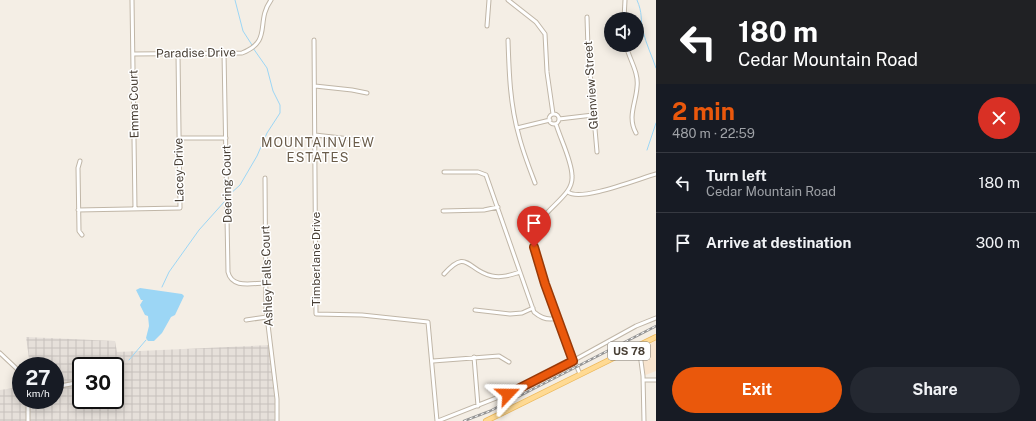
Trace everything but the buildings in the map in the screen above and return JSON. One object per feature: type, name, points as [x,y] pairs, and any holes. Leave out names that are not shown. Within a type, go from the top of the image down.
[{"type":"main road","name":"US 78","points":[[486,421],[656,337]]},
{"type":"street","name":"Emma Court","points":[[132,0],[135,208]]},
{"type":"street","name":"Paradise Drive","points":[[133,54],[242,53],[256,46],[263,33],[265,8],[271,0]]},
{"type":"street","points":[[487,26],[489,0]]},
{"type":"street","points":[[508,0],[536,22],[545,34],[548,72],[554,114],[558,115],[559,119]]},
{"type":"street","points":[[624,12],[625,0]]},
{"type":"street","name":"Glenview Street","points":[[587,17],[593,115],[597,152]]},
{"type":"street","name":"Timberlane Drive","points":[[314,40],[316,314],[362,315],[428,322],[438,421]]},
{"type":"street","points":[[508,40],[509,79],[517,128],[535,183]]},
{"type":"street","points":[[628,52],[636,74],[638,86],[632,111],[632,126],[636,133]]},
{"type":"street","name":"Deering Court","points":[[224,53],[229,277],[234,282],[239,284],[266,283]]},
{"type":"street","name":"Lacey Drive","points":[[78,210],[180,208],[178,54]]},
{"type":"street","points":[[315,86],[358,90],[367,93]]},
{"type":"street","points":[[550,120],[550,117],[554,114]]},
{"type":"street","points":[[559,119],[593,115]]},
{"type":"street","points":[[556,124],[559,119]]},
{"type":"street","points":[[517,128],[550,120],[556,124],[573,176],[568,192],[543,216],[537,228],[534,247],[557,318],[573,361],[580,374]]},
{"type":"street","points":[[315,135],[358,140]]},
{"type":"street","points":[[179,138],[226,138]]},
{"type":"street","points":[[80,160],[78,168],[78,210],[79,231],[82,235]]},
{"type":"street","points":[[444,172],[478,172],[486,175],[532,308],[540,317],[546,319],[557,318]]},
{"type":"street","points":[[568,192],[572,195],[586,195],[656,174]]},
{"type":"street","name":"Ashley Falls Court","points":[[265,178],[267,317],[277,400],[277,421]]},
{"type":"street","points":[[443,211],[484,210],[498,207]]},
{"type":"street","points":[[444,274],[457,261],[463,261],[493,276],[507,276],[520,272]]},
{"type":"street","points":[[475,310],[510,314],[522,313],[532,308]]},
{"type":"street","points":[[246,320],[267,317]]},
{"type":"street","points":[[438,421],[529,385],[633,328],[656,318]]},
{"type":"street","points":[[639,346],[643,380],[644,421]]},
{"type":"street","points":[[0,353],[12,364]]},
{"type":"street","points":[[433,362],[474,357],[499,356],[509,362]]},
{"type":"street","points":[[474,357],[478,406]]},
{"type":"street","points":[[643,380],[656,380]]},
{"type":"street","points":[[28,409],[28,421]]},
{"type":"shaded area","points":[[26,337],[115,341],[117,352],[270,345],[277,399],[277,421],[0,421],[0,390],[12,388],[12,409],[64,409],[64,357],[29,357]]},
{"type":"shaded area","points":[[656,337],[656,371],[643,376],[642,344]]},
{"type":"water","points":[[140,288],[182,294],[184,296],[175,315],[171,317],[162,333],[154,341],[148,341],[146,338],[149,326],[148,316],[145,315],[140,305],[143,300],[141,300],[136,290]]},
{"type":"waterway","points":[[235,0],[243,31],[252,45]]},
{"type":"waterway","points":[[637,0],[640,9],[644,36],[656,68]]},
{"type":"waterway","points":[[229,195],[240,185],[257,156],[267,133],[280,113],[280,105],[273,91],[267,68],[253,48]]},
{"type":"waterway","points":[[647,150],[656,123]]},
{"type":"waterway","points":[[162,287],[169,272],[199,230],[225,201]]},
{"type":"waterway","points":[[129,360],[146,340]]},
{"type":"railway","points":[[464,421],[490,411],[656,326]]},
{"type":"district","name":"MOUNTAINVIEW ESTATES","points":[[318,150]]},
{"type":"route","points":[[508,394],[529,385],[573,361],[545,284],[534,247]]}]
